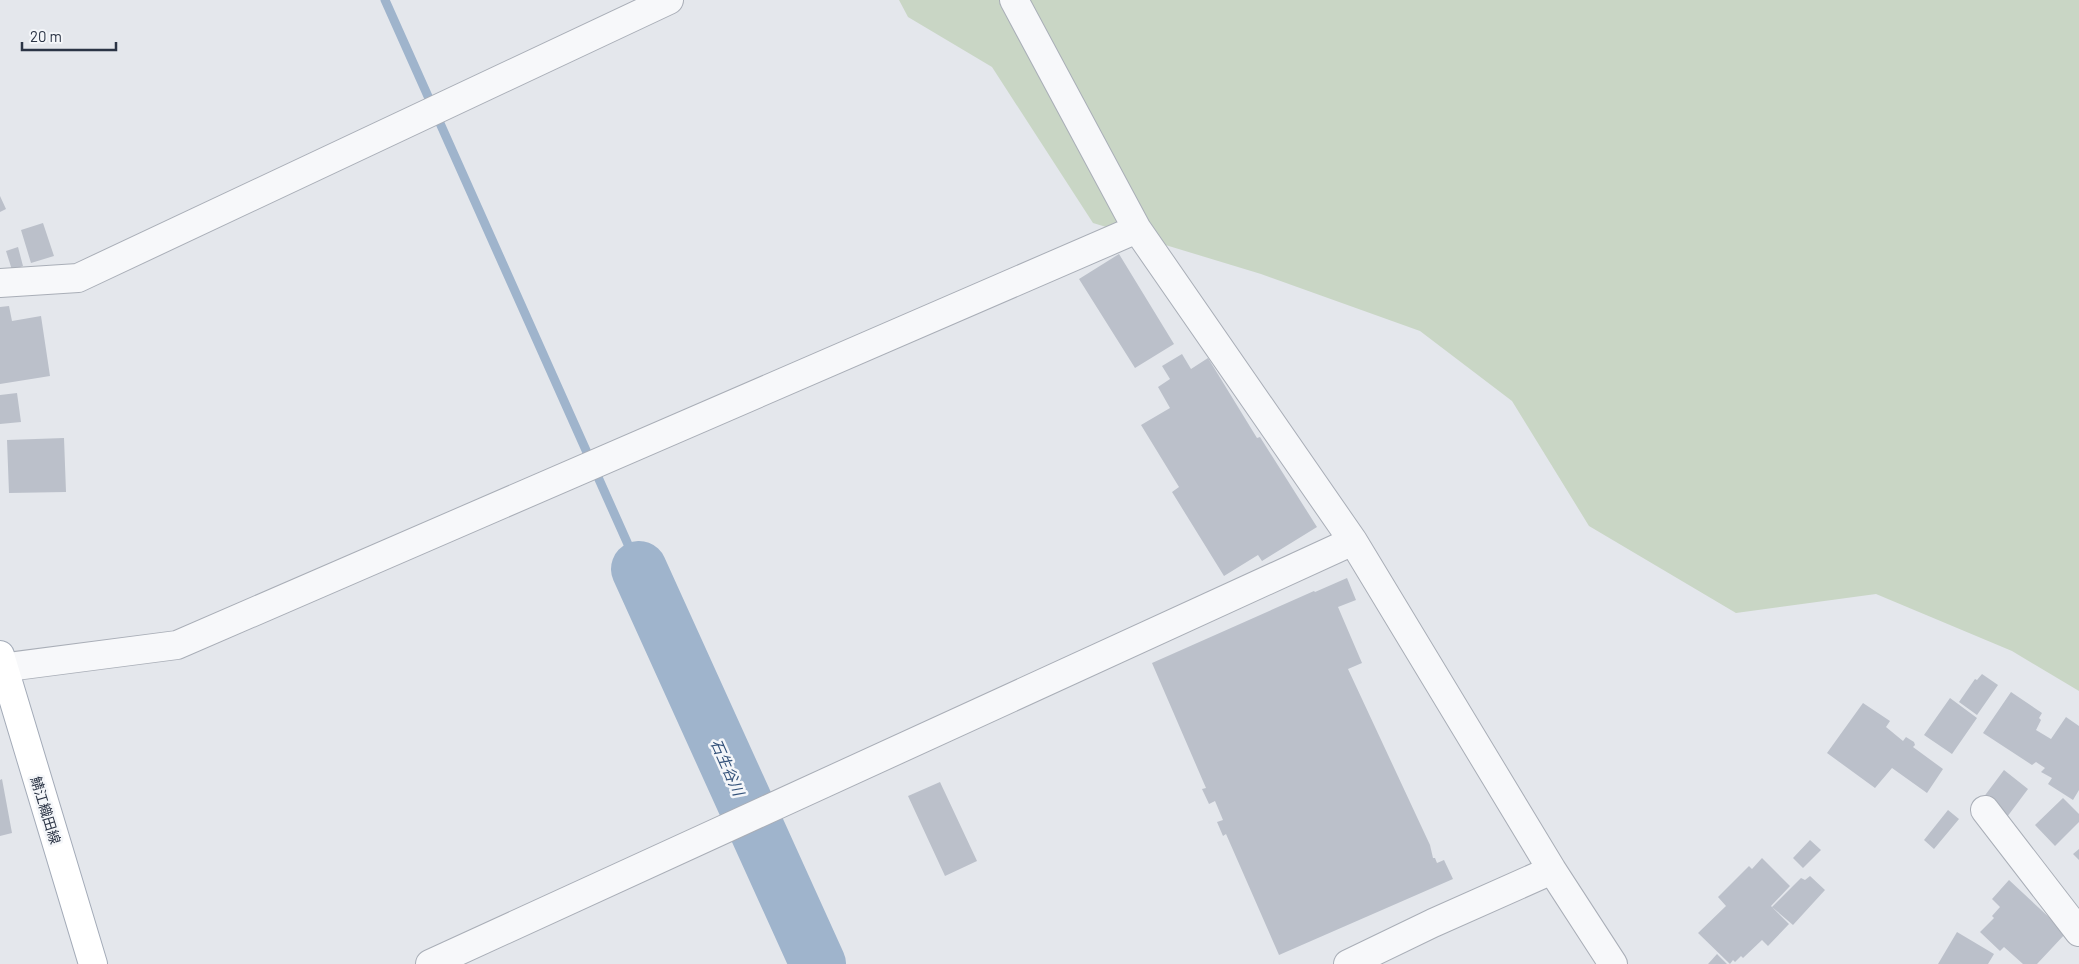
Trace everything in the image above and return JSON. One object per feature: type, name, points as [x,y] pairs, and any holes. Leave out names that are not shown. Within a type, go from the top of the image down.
[{"type":"main road","name":"鯖江織田線","points":[[1,664],[93,964]]},
{"type":"street","points":[[0,283],[78,278],[670,0]]},
{"type":"street","points":[[1014,0],[1137,229],[1352,541],[1552,870],[1613,964]]},
{"type":"street","points":[[1,664],[177,646],[1137,229]]},
{"type":"street","points":[[430,964],[1352,541]]},
{"type":"street","points":[[1985,810],[2079,932]]},
{"type":"street","points":[[1348,964],[1433,923],[1552,870]]},
{"type":"green space","points":[[899,0],[2079,0],[2079,691],[2012,651],[1876,594],[1736,613],[1589,526],[1512,401],[1420,331],[1261,274],[1093,223],[992,67],[908,17]]},
{"type":"building","points":[[0,196],[6,209],[0,212]]},
{"type":"building","points":[[43,223],[54,256],[31,263],[21,230]]},
{"type":"building","points":[[18,247],[23,266],[12,270],[6,251]]},
{"type":"building","points":[[1119,254],[1174,344],[1135,368],[1079,279]]},
{"type":"building","points":[[9,306],[12,321],[41,316],[50,376],[0,384],[0,307]]},
{"type":"building","points":[[1182,354],[1191,369],[1208,358],[1257,438],[1260,437],[1317,527],[1262,561],[1258,555],[1224,576],[1172,492],[1179,487],[1141,425],[1170,408],[1158,387],[1170,379],[1162,366]]},
{"type":"building","points":[[17,393],[21,422],[0,424],[0,395]]},
{"type":"building","points":[[64,438],[66,492],[9,493],[7,440]]},
{"type":"building","points":[[1347,578],[1356,600],[1338,607],[1362,663],[1348,669],[1430,845],[1433,858],[1435,858],[1437,863],[1444,860],[1453,879],[1279,955],[1226,834],[1223,836],[1217,822],[1223,820],[1215,801],[1209,804],[1202,789],[1206,788],[1152,663]]},
{"type":"building","points":[[1982,674],[1998,685],[1977,715],[1959,702],[1975,679],[1977,680]]},
{"type":"building","points":[[2011,692],[2042,713],[2036,730],[2051,739],[2066,717],[2079,726],[2079,790],[2073,800],[2048,784],[2052,778],[2041,772],[2045,768],[2036,762],[2032,765],[1983,733]]},
{"type":"building","points":[[1950,698],[1977,718],[1952,754],[1924,735]]},
{"type":"building","points":[[1863,703],[1890,721],[1886,727],[1903,741],[1906,737],[1914,742],[1915,745],[1913,747],[1943,769],[1927,793],[1892,768],[1875,788],[1827,753]]},
{"type":"building","points":[[2004,770],[2028,789],[2007,817],[1983,798]]},
{"type":"building","points":[[2,779],[12,833],[0,836],[0,780]]},
{"type":"building","points":[[940,782],[977,861],[945,876],[908,796]]},
{"type":"building","points":[[2063,798],[2079,814],[2079,822],[2055,846],[2035,825]]},
{"type":"building","points":[[1948,810],[1959,819],[1934,849],[1924,840]]},
{"type":"building","points":[[1810,840],[1821,850],[1803,868],[1793,858]]},
{"type":"building","points":[[2079,849],[2079,860],[2073,854]]},
{"type":"building","points":[[1762,858],[1790,886],[1771,906],[1789,924],[1768,946],[1762,940],[1743,958],[1741,956],[1730,964],[1698,933],[1726,906],[1718,897],[1749,866],[1752,869]]},
{"type":"building","points":[[1810,876],[1825,890],[1793,925],[1772,907],[1801,878],[1805,880]]},
{"type":"building","points":[[2009,880],[2066,933],[2037,964],[2023,964],[2004,947],[2000,951],[1980,932],[1994,918],[1992,916],[2000,907],[1992,899]]},
{"type":"building","points":[[1957,932],[1994,954],[1988,964],[1938,964]]},
{"type":"building","points":[[1717,954],[1727,964],[1708,964]]},
{"type":"waterway","points":[[385,0],[639,569]]},
{"type":"waterway","name":"石生谷川","points":[[639,569],[818,964]]}]
